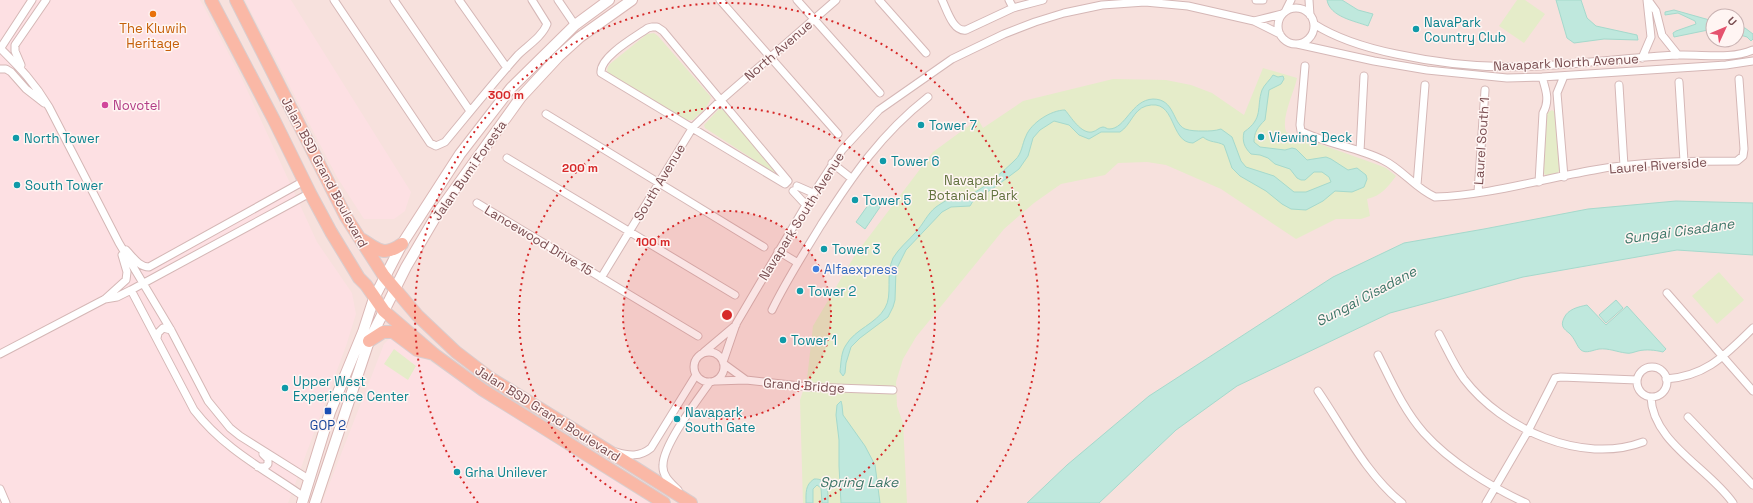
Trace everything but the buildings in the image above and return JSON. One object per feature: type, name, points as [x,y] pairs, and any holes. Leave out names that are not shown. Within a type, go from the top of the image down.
[{"type":"main road","name":"Jalan BSD Grand Boulevard","points":[[211,0],[331,232],[358,278],[366,285],[384,311],[435,355],[483,390],[664,503]]},
{"type":"main road","name":"Jalan BSD Grand Boulevard","points":[[236,0],[291,110],[358,236],[384,276],[418,315],[443,340],[482,372],[525,401],[692,503]]},
{"type":"main road","name":"Jalan Bumi Foresta","points":[[303,500],[330,412],[363,332],[374,298],[384,276],[402,244],[460,154],[512,88],[575,25],[609,0]]},
{"type":"main road","name":"Jalan Bumi Foresta","points":[[315,503],[369,341],[406,267],[439,211],[521,97],[559,56],[580,37],[632,0]]},
{"type":"main road","points":[[358,236],[376,249],[385,252],[394,250],[402,244]]},
{"type":"main road","points":[[369,341],[383,332],[393,332],[417,350],[435,355]]},
{"type":"street","points":[[32,0],[0,48],[23,70],[49,106],[119,243],[170,330],[208,401],[230,428],[310,480]]},
{"type":"street","points":[[23,70],[15,51],[15,45],[46,0]]},
{"type":"street","points":[[334,0],[430,142],[436,146],[440,145],[525,48],[545,30],[547,24],[532,0]]},
{"type":"street","points":[[394,0],[470,111]]},
{"type":"street","points":[[459,0],[507,68]]},
{"type":"street","points":[[558,0],[575,25]]},
{"type":"street","points":[[720,0],[838,134]]},
{"type":"street","points":[[797,0],[880,93]]},
{"type":"street","name":"North Avenue","points":[[693,127],[721,100],[836,0]]},
{"type":"street","points":[[879,0],[926,54]]},
{"type":"street","points":[[942,0],[956,28],[962,31],[1013,8],[1043,0]]},
{"type":"street","points":[[1009,0],[1013,8]]},
{"type":"street","points":[[1291,0],[1278,24],[1280,34],[1289,43],[1297,44],[1305,42],[1311,36],[1314,24],[1310,15],[1309,0]]},
{"type":"street","points":[[1647,0],[1656,11],[1662,35],[1678,55]]},
{"type":"street","points":[[1642,58],[1651,37],[1647,0]]},
{"type":"street","name":"Navapark South Avenue","points":[[724,363],[736,324],[778,251],[832,163],[848,142],[879,110],[952,60],[1004,34],[1035,22],[1064,13],[1102,5],[1146,2],[1189,3],[1254,21],[1280,34]]},
{"type":"street","points":[[1284,12],[1293,8],[1301,8],[1310,15]]},
{"type":"street","name":"Navapark South Avenue","points":[[1254,21],[1284,12]]},
{"type":"street","name":"Navapark North Avenue","points":[[1314,24],[1339,38],[1377,50],[1441,62],[1476,66],[1536,66],[1678,55],[1725,56],[1747,53],[1753,50]]},
{"type":"street","points":[[657,27],[663,31],[721,100],[787,182],[693,127],[604,76],[600,69],[603,62],[607,57],[648,28],[657,27]]},
{"type":"street","points":[[1651,37],[1662,35]]},
{"type":"street","name":"Navapark North Avenue","points":[[1297,44],[1374,61],[1507,78],[1564,76],[1726,65],[1753,61]]},
{"type":"street","name":"Laurel Riverside","points":[[1305,66],[1300,125],[1301,131],[1384,160],[1399,170],[1428,194],[1436,197],[1539,182],[1594,170],[1624,166],[1684,162],[1737,161],[1743,156],[1744,149],[1739,79]]},
{"type":"street","points":[[1475,75],[1476,66]]},
{"type":"street","points":[[0,68],[11,72],[26,89],[49,106]]},
{"type":"street","points":[[1360,151],[1364,76]]},
{"type":"street","points":[[1564,76],[1557,93],[1564,177]]},
{"type":"street","points":[[1539,182],[1543,113],[1547,106],[1547,94],[1542,77]]},
{"type":"street","points":[[1679,82],[1684,162]]},
{"type":"street","points":[[1417,185],[1425,85]]},
{"type":"street","points":[[1619,85],[1624,166]]},
{"type":"street","name":"Laurel South 1","points":[[1478,192],[1485,90]]},
{"type":"street","points":[[772,310],[798,263],[851,178],[891,129],[928,97]]},
{"type":"street","points":[[1547,106],[1559,106]]},
{"type":"street","points":[[546,114],[764,247]]},
{"type":"street","name":"South Avenue","points":[[601,278],[693,127]]},
{"type":"street","points":[[507,158],[735,296]]},
{"type":"street","points":[[832,163],[851,178]]},
{"type":"street","points":[[119,243],[139,264],[144,267],[149,267],[304,181]]},
{"type":"street","points":[[806,205],[795,189],[813,193]]},
{"type":"street","points":[[105,299],[117,297],[131,290],[310,193]]},
{"type":"street","points":[[274,199],[282,202],[280,209]]},
{"type":"street","name":"Lancewood Drive 15","points":[[477,203],[698,336]]},
{"type":"street","points":[[0,354],[105,299],[126,280],[127,272],[119,243]]},
{"type":"street","points":[[778,251],[798,263]]},
{"type":"street","points":[[131,290],[194,410],[205,424],[232,449],[258,466],[303,500]]},
{"type":"street","points":[[1667,293],[1753,392]]},
{"type":"street","name":"Navapark South Avenue","points":[[702,354],[736,324]]},
{"type":"street","points":[[157,338],[160,330],[163,328],[170,330]]},
{"type":"street","points":[[1666,378],[1683,377],[1693,374],[1723,356],[1753,328]]},
{"type":"street","points":[[1439,334],[1464,378],[1481,398],[1496,412],[1528,431],[1568,445],[1594,449],[1624,447],[1643,442]]},
{"type":"street","points":[[713,381],[702,380],[696,375],[694,364],[696,359],[702,354],[709,352],[719,355],[724,363],[746,380]]},
{"type":"street","points":[[1378,355],[1404,404],[1424,433],[1446,454],[1496,487],[1526,503]]},
{"type":"street","points":[[692,503],[669,482],[664,474],[662,465],[664,457],[677,432],[690,412],[713,381],[722,375],[724,363]]},
{"type":"street","points":[[1651,367],[1661,370],[1667,383],[1663,392],[1656,397],[1651,397],[1642,394],[1639,390],[1637,380],[1642,371],[1651,367]]},
{"type":"street","points":[[599,445],[625,454],[640,455],[651,448],[696,375]]},
{"type":"street","points":[[1486,503],[1528,431],[1555,378],[1637,380]]},
{"type":"street","name":"Grand Bridge","points":[[713,381],[746,380],[809,387],[893,390]]},
{"type":"street","points":[[1318,391],[1368,465],[1392,495],[1402,503]]},
{"type":"street","points":[[1651,397],[1651,406],[1654,415],[1664,431],[1678,449],[1721,488],[1733,503]]},
{"type":"street","points":[[678,405],[690,412]]},
{"type":"street","points":[[1688,417],[1753,485]]},
{"type":"street","points":[[666,425],[677,432]]},
{"type":"street","points":[[254,445],[268,459],[268,464],[265,467],[258,466]]},
{"type":"street","points":[[0,488],[6,503]]},
{"type":"shaded area","points":[[0,0],[1753,0],[1753,503],[0,503]]},
{"type":"shaded area","points":[[0,0],[200,0],[242,79],[317,242],[352,293],[356,314],[346,346],[288,503],[0,503]]},
{"type":"shaded area","points":[[245,0],[291,0],[411,192],[405,211],[394,219],[364,219],[337,177]]},
{"type":"shaded area","points":[[392,336],[512,416],[650,503],[322,503],[384,344]]},
{"type":"green space","points":[[1517,0],[1525,0],[1545,14],[1524,43],[1499,26]]},
{"type":"green space","points":[[654,33],[711,97],[706,107],[693,120],[687,120],[609,76],[607,72],[607,69],[611,63],[647,34]]},
{"type":"green space","name":"Navapark Botanical Park","points":[[1263,68],[1297,78],[1286,112],[1286,132],[1386,168],[1396,176],[1380,193],[1367,199],[1370,216],[1361,219],[1336,219],[1296,239],[1221,189],[1166,165],[1147,162],[1118,163],[1105,175],[1061,184],[1034,203],[1004,229],[916,337],[903,359],[896,382],[897,406],[903,423],[907,503],[803,503],[800,400],[807,379],[813,326],[855,255],[933,152],[978,119],[983,128],[1023,101],[1113,79],[1166,80],[1191,85],[1212,93],[1244,115]]},
{"type":"green space","points":[[719,109],[724,110],[775,169],[775,171],[773,172],[705,128],[704,125]]},
{"type":"green space","points":[[1552,110],[1556,113],[1560,170],[1556,175],[1547,177],[1543,172],[1547,113]]},
{"type":"green space","points":[[1719,272],[1744,300],[1717,324],[1692,296]]},
{"type":"green space","points":[[394,349],[416,366],[408,380],[384,364]]},
{"type":"water","points":[[1327,0],[1342,0],[1358,10],[1373,14],[1368,26],[1344,18],[1333,11]]},
{"type":"water","points":[[1556,0],[1581,0],[1587,18],[1596,26],[1637,35],[1638,40],[1604,39],[1574,43],[1567,38]]},
{"type":"water","points":[[1674,10],[1705,19],[1705,31],[1674,37],[1673,33],[1696,24],[1695,21],[1678,13],[1665,15],[1665,12]]},
{"type":"water","points":[[1745,28],[1753,34],[1753,39],[1751,41],[1745,36]]},
{"type":"water","points":[[1273,75],[1278,77],[1283,76],[1284,79],[1281,84],[1269,90],[1265,120],[1257,130],[1254,142],[1260,147],[1285,150],[1292,148],[1296,149],[1307,160],[1326,157],[1348,170],[1357,168],[1366,175],[1367,179],[1364,187],[1352,192],[1335,191],[1323,201],[1306,210],[1291,209],[1282,204],[1266,191],[1240,176],[1232,168],[1224,145],[1203,137],[1193,143],[1185,141],[1180,136],[1168,114],[1163,108],[1156,105],[1146,106],[1138,111],[1127,126],[1120,132],[1101,132],[1089,139],[1079,135],[1069,125],[1054,121],[1040,130],[1033,138],[1028,156],[1019,169],[973,201],[970,206],[951,207],[942,212],[906,250],[896,270],[895,300],[888,317],[860,338],[851,347],[843,376],[840,372],[842,354],[850,339],[881,314],[885,308],[888,297],[891,264],[898,251],[918,230],[936,207],[956,196],[974,193],[1006,169],[1019,155],[1026,136],[1032,126],[1042,118],[1054,112],[1065,110],[1080,128],[1088,132],[1092,132],[1102,127],[1109,129],[1115,128],[1125,120],[1139,104],[1153,99],[1160,100],[1169,107],[1178,122],[1185,129],[1192,131],[1214,131],[1221,129],[1232,137],[1241,161],[1246,167],[1274,176],[1294,192],[1306,192],[1331,182],[1329,177],[1322,172],[1314,172],[1305,180],[1301,180],[1297,178],[1290,169],[1275,164],[1268,158],[1251,154],[1245,146],[1243,141],[1244,132],[1250,127],[1257,117],[1262,90]]},
{"type":"water","points":[[871,201],[880,207],[865,229],[856,222]]},
{"type":"water","name":"Sungai Cisadane","points":[[1676,201],[1753,203],[1753,255],[1677,250],[1523,277],[1390,313],[1237,386],[1176,430],[1099,503],[1027,503],[1067,465],[1149,396],[1333,277],[1404,243],[1588,209]]},
{"type":"water","points":[[1616,300],[1623,308],[1606,323],[1599,315]]},
{"type":"water","points":[[1587,305],[1606,325],[1627,306],[1666,349],[1663,352],[1641,350],[1629,353],[1603,349],[1587,352],[1583,351],[1571,335],[1564,329],[1562,323],[1568,312]]},
{"type":"water","name":"Spring Lake","points":[[841,401],[843,415],[865,446],[875,465],[880,503],[841,503],[839,440],[836,415],[837,405]]},
{"type":"water","points":[[814,479],[823,481],[827,487],[828,503],[822,503],[821,488],[817,485],[813,489],[813,503],[806,503],[806,493],[809,484]]},
{"type":"place","name":"The Kluwih Heritage","points":[[153,14]]},
{"type":"place","name":"NavaPark Country Club","points":[[1416,29]]},
{"type":"place","name":"Novotel","points":[[105,105]]},
{"type":"place","name":"Tower 7","points":[[921,125]]},
{"type":"place","name":"Viewing Deck","points":[[1261,137]]},
{"type":"place","name":"North Tower","points":[[16,138]]},
{"type":"place","name":"Tower 6","points":[[883,161]]},
{"type":"place","name":"South Tower","points":[[17,185]]},
{"type":"place","name":"Tower 5","points":[[855,200]]},
{"type":"place","name":"Tower 3","points":[[824,249]]},
{"type":"place","name":"Alfaexpress","points":[[816,269]]},
{"type":"place","name":"Tower 2","points":[[800,291]]},
{"type":"place","name":"Tower 1","points":[[783,340]]},
{"type":"place","name":"Upper West Experience Center","points":[[285,388]]},
{"type":"place","name":"GOP 2","points":[[328,411]]},
{"type":"place","name":"Navapark South Gate","points":[[677,419]]},
{"type":"place","name":"Grha Unilever","points":[[457,472]]}]
